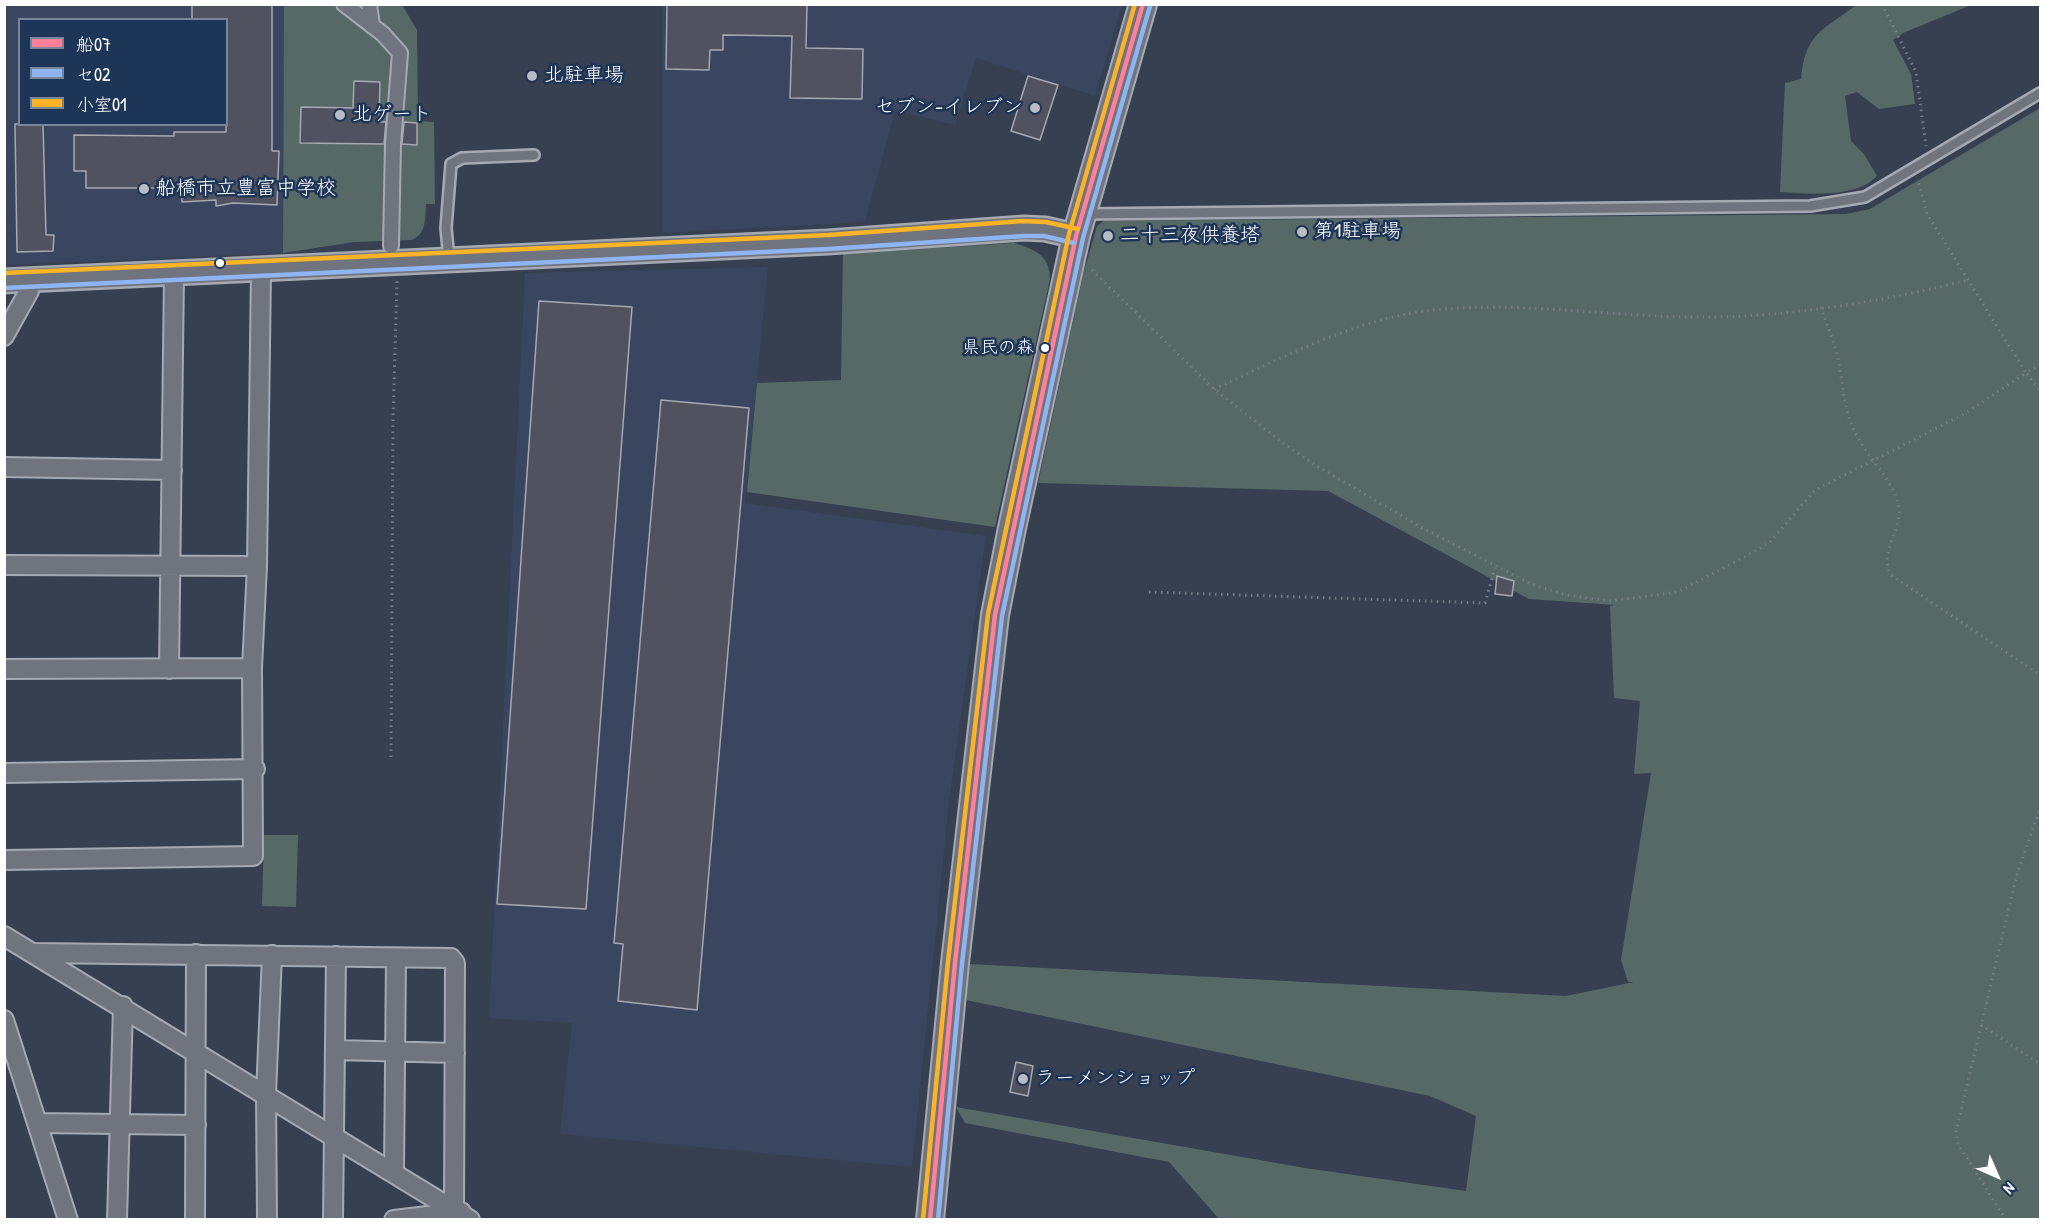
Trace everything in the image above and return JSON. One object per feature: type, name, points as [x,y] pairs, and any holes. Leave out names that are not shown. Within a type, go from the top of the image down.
[{"type":"main road","points":[[930,1220],[955,963],[996,615],[1012,528],[1078,225],[1143,4]]},
{"type":"street","points":[[344,4],[372,26],[400,53],[393,144],[394,254]]},
{"type":"street","points":[[369,4],[372,26]]},
{"type":"street","points":[[4,281],[261,271],[394,254],[449,259],[828,242],[1078,225]]},
{"type":"street","points":[[4,860],[254,856],[255,769],[252,668],[257,566],[261,271]]},
{"type":"street","points":[[169,669],[174,274]]},
{"type":"street","points":[[4,336],[29,291],[29,280]]},
{"type":"street","points":[[4,467],[172,470]]},
{"type":"street","points":[[4,566],[257,566]]},
{"type":"street","points":[[4,669],[252,668]]},
{"type":"street","points":[[4,773],[255,769]]},
{"type":"street","points":[[4,936],[462,1213]]},
{"type":"street","points":[[35,953],[451,958],[455,963],[455,1053],[462,1213]]},
{"type":"street","points":[[195,1220],[196,954]]},
{"type":"street","points":[[267,1220],[266,1094],[272,955]]},
{"type":"street","points":[[333,1220],[336,956]]},
{"type":"street","points":[[394,1171],[396,958]]},
{"type":"street","points":[[117,1220],[123,1006]]},
{"type":"street","points":[[4,1020],[68,1220]]},
{"type":"street","points":[[335,1050],[455,1053]]},
{"type":"street","points":[[38,1123],[196,1125]]},
{"type":"street","points":[[394,1220],[462,1213]]},
{"type":"lane","points":[[1078,225],[1810,206],[1865,197],[1916,170],[2040,93]]},
{"type":"lane","points":[[449,259],[446,228],[451,164],[462,158],[534,155]]},
{"type":"path","points":[[1882,4],[1916,72],[1928,162]]},
{"type":"path","points":[[1916,170],[1927,214],[2026,373],[2040,390]]},
{"type":"path","points":[[391,757],[394,254]]},
{"type":"path","points":[[1086,265],[1214,389],[1265,430],[1317,466],[1419,526],[1495,567],[1532,584],[1566,595],[1610,601],[1678,592],[1769,543],[1815,490],[1964,414],[2040,364]]},
{"type":"path","points":[[1214,389],[1352,330],[1416,312],[1465,307],[1598,310],[1698,317],[1821,307],[1918,292],[1968,280]]},
{"type":"path","points":[[1821,307],[1839,363],[1846,414],[1857,437],[1874,460],[1896,498],[1899,510],[1888,552],[1887,568],[1891,575],[2040,675]]},
{"type":"path","points":[[1149,592],[1485,603],[1495,567]]},
{"type":"path","points":[[2006,1220],[1958,1144],[1956,1132],[2017,874],[2040,809]]},
{"type":"path","points":[[1981,1025],[2040,1064]]},
{"type":"shaded area","points":[[1858,4],[1971,5],[1903,33],[1893,40],[1911,74],[1915,104],[1879,109],[1857,92],[1845,96],[1851,141],[1864,154],[1877,176],[1868,183],[1845,191],[1818,194],[1780,192],[1785,83],[1801,79],[1807,52],[1818,34]]},
{"type":"shaded area","name":"船橋市立豊富中学校","points":[[4,5],[284,5],[283,253],[5,265]]},
{"type":"shaded area","points":[[284,5],[402,5],[417,30],[418,121],[434,122],[435,204],[426,204],[423,229],[412,240],[354,242],[283,253]]},
{"type":"shaded area","points":[[662,5],[1122,5],[1095,96],[976,58],[955,125],[895,110],[865,222],[662,233]]},
{"type":"shaded area","name":"県民の森","points":[[2040,108],[2040,1219],[1219,1219],[1169,1162],[965,1123],[956,1107],[1305,1168],[1466,1191],[1476,1116],[1430,1096],[966,1000],[970,964],[1566,996],[1634,982],[1628,982],[1621,960],[1651,773],[1634,774],[1640,701],[1614,698],[1610,606],[1614,605],[1529,599],[1328,491],[1038,483],[1083,275],[1097,226],[1104,221],[1846,214],[1870,209]]},
{"type":"shaded area","points":[[1014,243],[1040,254],[1047,264],[1050,279],[995,527],[747,492],[757,383],[841,380],[843,254]]},
{"type":"shaded area","points":[[768,267],[745,503],[986,536],[949,801],[912,1167],[560,1134],[572,1023],[489,1018],[525,273]]},
{"type":"shaded area","points":[[264,835],[298,835],[296,907],[262,906]]},
{"type":"building","points":[[192,4],[272,4],[272,151],[279,151],[277,205],[233,203],[216,206],[216,200],[182,202],[181,188],[86,188],[86,171],[74,171],[74,135],[174,136],[174,132],[226,132],[226,126],[228,126],[228,18],[192,18]]},
{"type":"building","points":[[667,4],[807,4],[806,48],[863,49],[862,99],[790,98],[792,36],[723,35],[723,50],[710,50],[709,70],[666,69]]},
{"type":"building","points":[[1028,76],[1058,85],[1040,140],[1011,131]]},
{"type":"building","name":"北ゲート","points":[[354,81],[380,82],[379,122],[386,122],[384,144],[300,143],[301,107],[353,108]]},
{"type":"building","points":[[404,122],[417,123],[417,145],[402,144]]},
{"type":"building","points":[[15,124],[43,126],[46,235],[54,235],[53,251],[17,252]]},
{"type":"building","points":[[539,301],[632,307],[586,909],[497,904]]},
{"type":"building","points":[[661,400],[749,408],[697,1010],[618,1001],[623,944],[614,943]]},
{"type":"building","points":[[1497,576],[1514,581],[1512,596],[1495,594]]},
{"type":"building","points":[[1016,1062],[1033,1066],[1028,1096],[1010,1092]]},
{"type":"transit line","name":"小室01","points":[[923,1219],[948,962],[988,614],[1069,234],[1135,4]]},
{"type":"transit line","name":"船07","points":[[930,1220],[955,963],[995,615],[1076,236],[1143,4]]},
{"type":"transit line","name":"セ02","points":[[938,1220],[962,964],[1002,616],[1083,238],[1150,6]]},
{"type":"transit line","name":"小室01","points":[[4,273],[828,235],[1023,221],[1046,222],[1078,229]]},
{"type":"transit line","name":"セ02","points":[[4,288],[828,249],[1024,236],[1044,236],[1074,243]]},
{"type":"place","name":"北駐車場","points":[[532,76]]},
{"type":"place","name":"セブン-イレブン","points":[[1035,108]]},
{"type":"place","name":"北ゲート","points":[[340,115]]},
{"type":"place","name":"船橋市立豊富中学校","points":[[144,189]]},
{"type":"place","name":"第1駐車場","points":[[1302,232]]},
{"type":"place","name":"二十三夜供養塔","points":[[1108,236]]},
{"type":"place","name":"県民の森","points":[[1045,348]]},
{"type":"place","name":"ラーメンショップ","points":[[1023,1079]]}]
